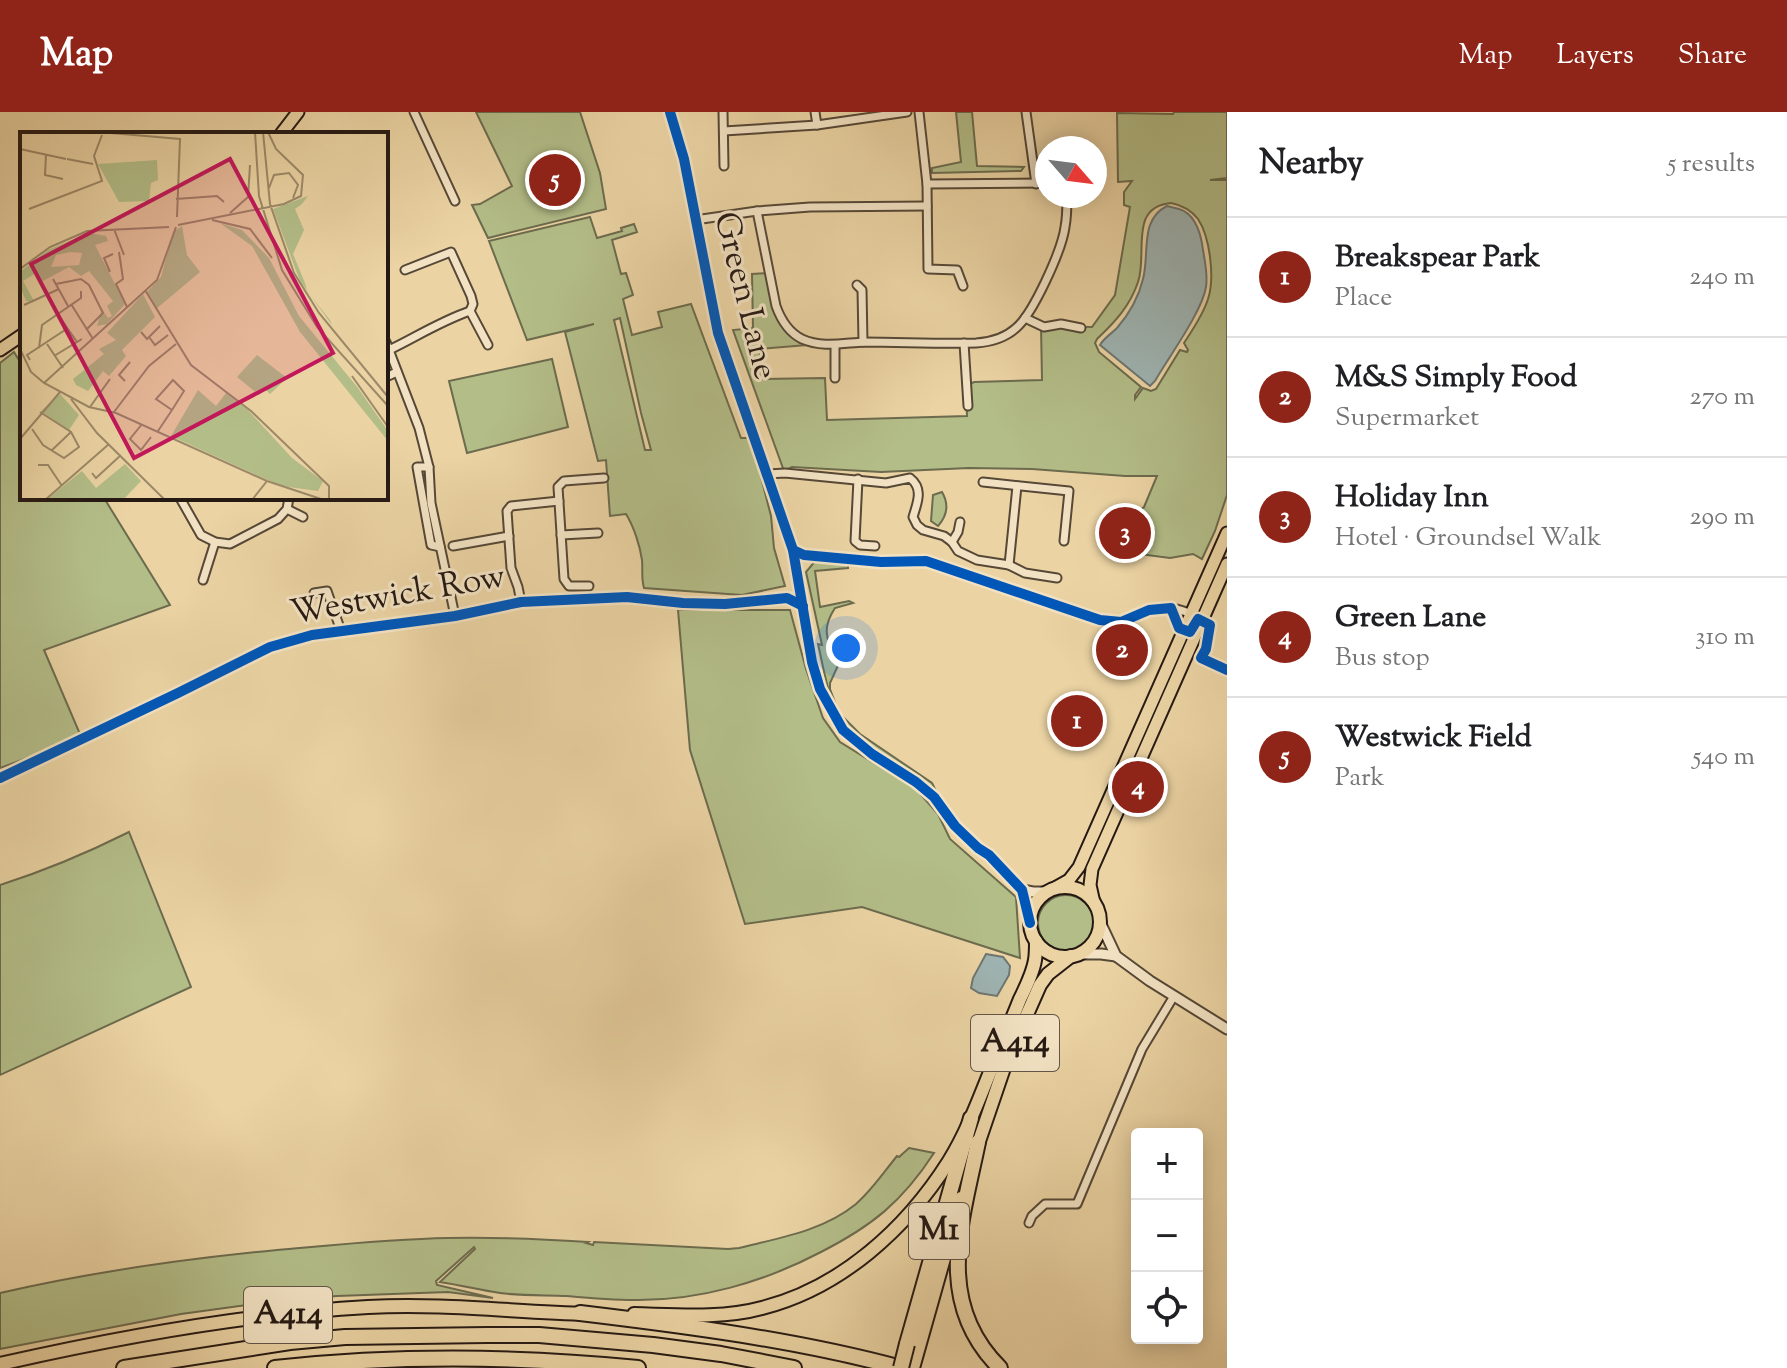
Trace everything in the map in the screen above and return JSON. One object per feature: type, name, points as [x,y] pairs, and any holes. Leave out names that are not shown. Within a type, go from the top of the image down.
[{"type":"highway","points":[[1071,887],[1094,903],[1100,922],[1094,941],[1087,949],[1063,956],[1048,952],[1036,941],[1030,923],[1032,911],[1037,901],[1050,891],[1071,887]]},
{"type":"highway","name":"A414","points":[[0,1364],[150,1334],[323,1310],[449,1307],[698,1314],[742,1312],[787,1301],[827,1283],[857,1264],[905,1217],[949,1161],[971,1118],[1035,963],[1036,941]]},
{"type":"highway","name":"A414","points":[[913,1368],[913,1346],[1006,1062],[1040,985],[1048,974],[1074,955]]},
{"type":"highway","name":"M1","points":[[580,1313],[758,1338],[901,1368],[913,1346],[971,1118]]},
{"type":"highway","name":"M1","points":[[978,1142],[957,1253],[960,1296],[977,1340],[1000,1368]]},
{"type":"highway","points":[[124,1368],[290,1342],[345,1337],[487,1335],[539,1335],[653,1345],[794,1368]]},
{"type":"highway","points":[[275,1368],[390,1359],[489,1359],[638,1368]]},
{"type":"main road","points":[[283,132],[298,112]]},
{"type":"main road","points":[[0,350],[20,337]]},
{"type":"main road","points":[[1050,891],[1069,880],[1079,867],[1227,533]]},
{"type":"main road","points":[[1094,903],[1090,885],[1092,869],[1227,564]]},
{"type":"street","points":[[414,112],[455,201]]},
{"type":"street","name":"Green Lane","points":[[670,112],[684,159],[718,333],[793,550],[812,662],[820,689],[843,730],[934,797],[955,826],[989,855],[1022,890],[1030,923]]},
{"type":"street","points":[[723,112],[724,166]]},
{"type":"street","points":[[815,112],[817,125]]},
{"type":"street","points":[[724,131],[817,125],[907,112]]},
{"type":"street","points":[[919,112],[927,184],[928,269],[957,270],[963,286]]},
{"type":"street","points":[[1026,112],[1035,177]]},
{"type":"street","points":[[927,184],[1035,184]]},
{"type":"street","points":[[695,220],[810,207],[927,206]]},
{"type":"street","points":[[757,211],[781,320],[802,339],[835,345],[863,342],[984,342],[1015,330],[1025,318],[1059,249],[1065,229],[1066,208]]},
{"type":"street","points":[[405,270],[451,252],[473,304],[470,311],[388,346],[419,428],[429,467],[417,467],[428,503],[431,545],[440,547],[455,616]]},
{"type":"street","points":[[857,285],[862,290],[863,342]]},
{"type":"street","points":[[470,311],[488,345]]},
{"type":"street","points":[[1025,318],[1044,327],[1061,324],[1081,328]]},
{"type":"street","points":[[964,343],[968,406]]},
{"type":"street","points":[[835,345],[835,378]]},
{"type":"street","points":[[388,376],[397,372]]},
{"type":"street","points":[[768,474],[886,483],[910,478],[919,491],[913,517],[923,530],[944,536],[958,551],[977,560],[1057,578]]},
{"type":"street","points":[[589,586],[569,586],[564,579],[558,487],[564,481],[604,478]]},
{"type":"street","points":[[858,479],[855,541],[860,545],[875,546]]},
{"type":"street","points":[[983,482],[1069,491],[1064,541]]},
{"type":"street","points":[[1009,565],[1017,486]]},
{"type":"street","points":[[181,500],[201,535],[215,542],[230,544],[278,519],[287,509],[289,500]]},
{"type":"street","points":[[521,602],[511,568],[507,511],[511,506],[559,501]]},
{"type":"street","points":[[287,509],[303,517]]},
{"type":"street","points":[[952,542],[960,522]]},
{"type":"street","points":[[561,535],[598,533]]},
{"type":"street","points":[[453,546],[509,536]]},
{"type":"street","points":[[203,580],[215,542]]},
{"type":"street","points":[[799,581],[787,598],[803,606]]},
{"type":"street","points":[[314,593],[327,591],[341,631]]},
{"type":"street","points":[[1028,596],[1111,622],[1121,622],[1149,610],[1166,608],[1192,614]]},
{"type":"street","name":"Westwick Row","points":[[0,778],[270,647],[312,635],[455,616],[521,602],[627,597],[725,604],[787,598]]},
{"type":"street","points":[[1022,890],[1050,891]]},
{"type":"street","points":[[1100,922],[1116,956]]},
{"type":"street","points":[[1074,955],[1116,956],[1227,1029]]},
{"type":"street","points":[[1029,1223],[1045,1204],[1077,1204],[1142,1049],[1174,996]]},
{"type":"green space","points":[[476,112],[580,112],[600,173],[606,209],[488,238],[472,205],[480,204],[512,186]]},
{"type":"green space","points":[[956,112],[972,112],[977,166],[1024,167],[1021,171],[932,173],[932,168],[961,162]]},
{"type":"green space","points":[[1227,112],[1227,178],[1210,180],[1227,180],[1227,495],[1202,559],[1193,554],[1170,558],[1139,554],[1135,514],[1144,507],[1157,476],[969,468],[881,472],[792,467],[784,471],[733,330],[753,328],[752,274],[769,273],[776,306],[790,330],[819,344],[760,349],[762,379],[825,378],[827,420],[967,416],[966,386],[974,382],[1042,380],[1041,326],[1092,327],[1115,295],[1130,207],[1124,205],[1124,192],[1132,181],[1118,182],[1117,113]],"holes":[[[1171,203],[1186,208],[1202,227],[1210,258],[1210,290],[1198,322],[1184,343],[1187,352],[1180,350],[1156,389],[1143,388],[1135,399],[1141,387],[1099,352],[1095,343],[1135,291],[1141,271],[1144,222],[1158,206]]]},
{"type":"green space","points":[[590,217],[597,238],[634,224],[637,232],[612,240],[621,274],[626,273],[633,295],[623,299],[632,335],[662,327],[658,312],[691,304],[741,438],[751,438],[785,586],[742,595],[644,588],[641,555],[632,525],[626,514],[610,516],[606,460],[598,461],[565,332],[594,324],[527,340],[489,241]],"holes":[[[620,318],[651,450],[645,450],[614,320]]]},
{"type":"green space","points":[[14,352],[20,362],[20,500],[105,500],[170,605],[44,650],[80,734],[63,745],[0,768],[0,363]]},
{"type":"green space","points":[[552,359],[568,427],[467,453],[449,381]]},
{"type":"green space","points":[[942,492],[946,510],[938,526],[931,521],[933,495]]},
{"type":"green space","points":[[816,560],[848,562],[848,568],[815,571],[820,607],[849,601],[853,603],[835,608],[827,627],[830,645],[840,656],[843,653],[846,657],[846,660],[841,659],[830,683],[839,713],[860,734],[932,783],[940,799],[866,748],[835,711],[818,644],[822,645],[806,572]]},
{"type":"green space","points":[[678,610],[790,610],[823,718],[840,742],[916,789],[938,814],[950,839],[1016,897],[1020,958],[862,907],[745,924],[690,750]]},
{"type":"green space","points":[[1187,636],[1190,638],[1092,861],[1088,859]]},
{"type":"green space","points":[[129,832],[191,987],[0,1075],[0,885],[65,861]]},
{"type":"green space","points":[[1066,895],[1086,903],[1094,923],[1086,943],[1066,951],[1046,943],[1038,923],[1046,903]]},
{"type":"green space","points":[[909,1148],[934,1153],[898,1199],[871,1222],[799,1263],[730,1288],[683,1297],[617,1300],[508,1294],[440,1282],[474,1247],[436,1281],[437,1285],[493,1298],[448,1292],[301,1299],[273,1297],[262,1303],[181,1314],[0,1349],[0,1293],[172,1262],[341,1244],[448,1238],[739,1248],[800,1232],[843,1213],[867,1193],[897,1156]]},
{"type":"water","points":[[1167,206],[1190,215],[1197,225],[1207,282],[1192,322],[1150,386],[1100,345],[1121,323],[1136,298],[1145,269],[1149,228],[1158,212]]},
{"type":"water","points":[[986,954],[1003,957],[1010,966],[1009,975],[997,996],[979,993],[971,988]]},
{"type":"cycle path","points":[[670,112],[684,159],[718,333],[793,550],[812,662],[820,689],[843,730],[934,797],[955,826],[989,855],[1022,890],[1030,923]]},
{"type":"cycle path","points":[[793,550],[804,555],[881,562],[926,561],[1100,620],[1121,622],[1149,610],[1171,608],[1179,628],[1190,632],[1198,619],[1210,625],[1206,649],[1201,658],[1227,670]]},
{"type":"cycle path","points":[[0,778],[270,647],[312,635],[455,616],[521,602],[627,597],[725,604],[787,598],[803,606]]},
{"type":"place","name":"Westwick Field","points":[[555,180]]},
{"type":"place","name":"Holiday Inn","points":[[1125,533]]},
{"type":"place","name":"M&S Simply Food","points":[[1122,650]]},
{"type":"place","name":"Breakspear Park","points":[[1077,721]]},
{"type":"place","name":"Green Lane","points":[[1138,787]]}]
